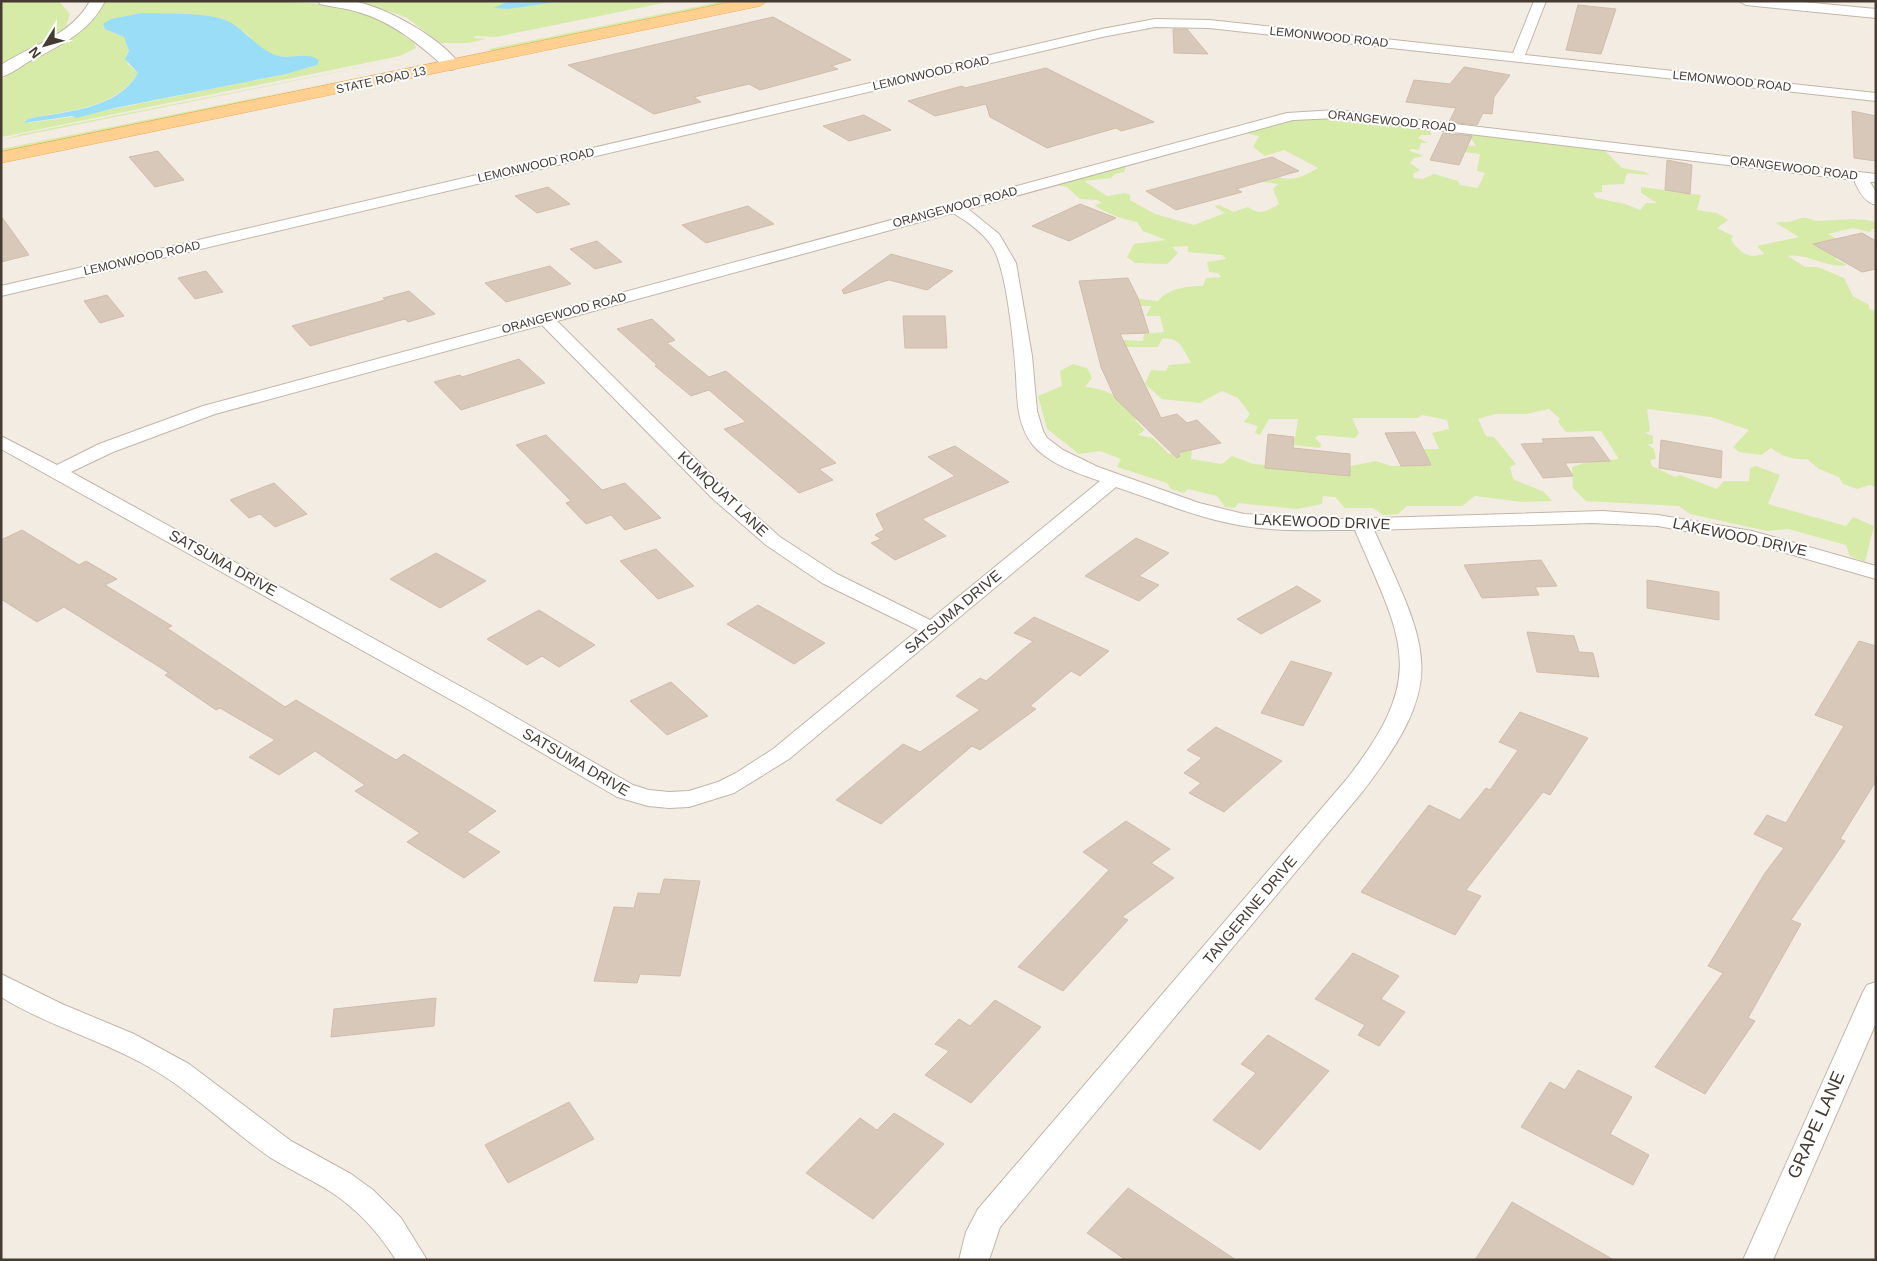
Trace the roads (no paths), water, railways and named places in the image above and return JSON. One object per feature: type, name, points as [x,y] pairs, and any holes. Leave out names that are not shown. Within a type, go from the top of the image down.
[{"type":"main road","name":"STATE ROAD 13","points":[[1,158],[446,61],[707,1]]},
{"type":"main road","name":"STATE ROAD 13","points":[[1,145],[760,1]]},
{"type":"street","points":[[1,72],[73,30],[93,13],[98,1]]},
{"type":"street","points":[[324,1],[362,8],[393,19],[406,27],[446,61]]},
{"type":"street","points":[[1517,58],[1540,1]]},
{"type":"street","points":[[1746,1],[1876,14]]},
{"type":"street","name":"LEMONWOOD ROAD","points":[[1,290],[1128,27],[1155,23],[1209,24],[1876,97]]},
{"type":"street","name":"ORANGEWOOD ROAD","points":[[58,472],[123,441],[209,410],[1271,120],[1313,114],[1358,116],[1868,177]]},
{"type":"street","points":[[1868,177],[1866,191],[1876,201]]},
{"type":"street","name":"LAKEWOOD DRIVE","points":[[955,207],[992,234],[1003,250],[1008,262],[1024,359],[1027,414],[1032,429],[1043,444],[1066,459],[1114,479],[1232,517],[1265,522],[1362,525],[1585,518],[1662,520],[1752,536],[1876,573]]},
{"type":"street","name":"KUMQUAT LANE","points":[[545,318],[695,469],[773,541],[820,573],[860,596],[932,629]]},
{"type":"street","name":"SATSUMA DRIVE","points":[[1,441],[471,701],[625,791],[643,798],[664,801],[694,799],[718,793],[738,784],[781,754],[1114,479]]},
{"type":"street","name":"TANGERINE DRIVE","points":[[974,1260],[981,1232],[989,1218],[1066,1123],[1280,875],[1381,750],[1403,710],[1411,682],[1412,653],[1407,631],[1362,525]]},
{"type":"street","points":[[1,984],[21,996],[143,1050],[188,1079],[282,1149],[342,1184],[372,1207],[401,1239],[412,1260]]},
{"type":"street","name":"GRAPE LANE","points":[[1758,1260],[1789,1184],[1876,992]]},
{"type":"water","points":[[509,1],[563,1],[508,9],[494,8]]},
{"type":"water","points":[[141,13],[217,17],[232,23],[261,47],[275,55],[286,57],[309,56],[319,60],[317,65],[286,74],[115,108],[76,118],[72,116],[24,123],[28,119],[73,111],[104,102],[117,95],[129,85],[138,73],[125,59],[129,51],[124,37],[105,29],[103,24],[111,19]]}]
